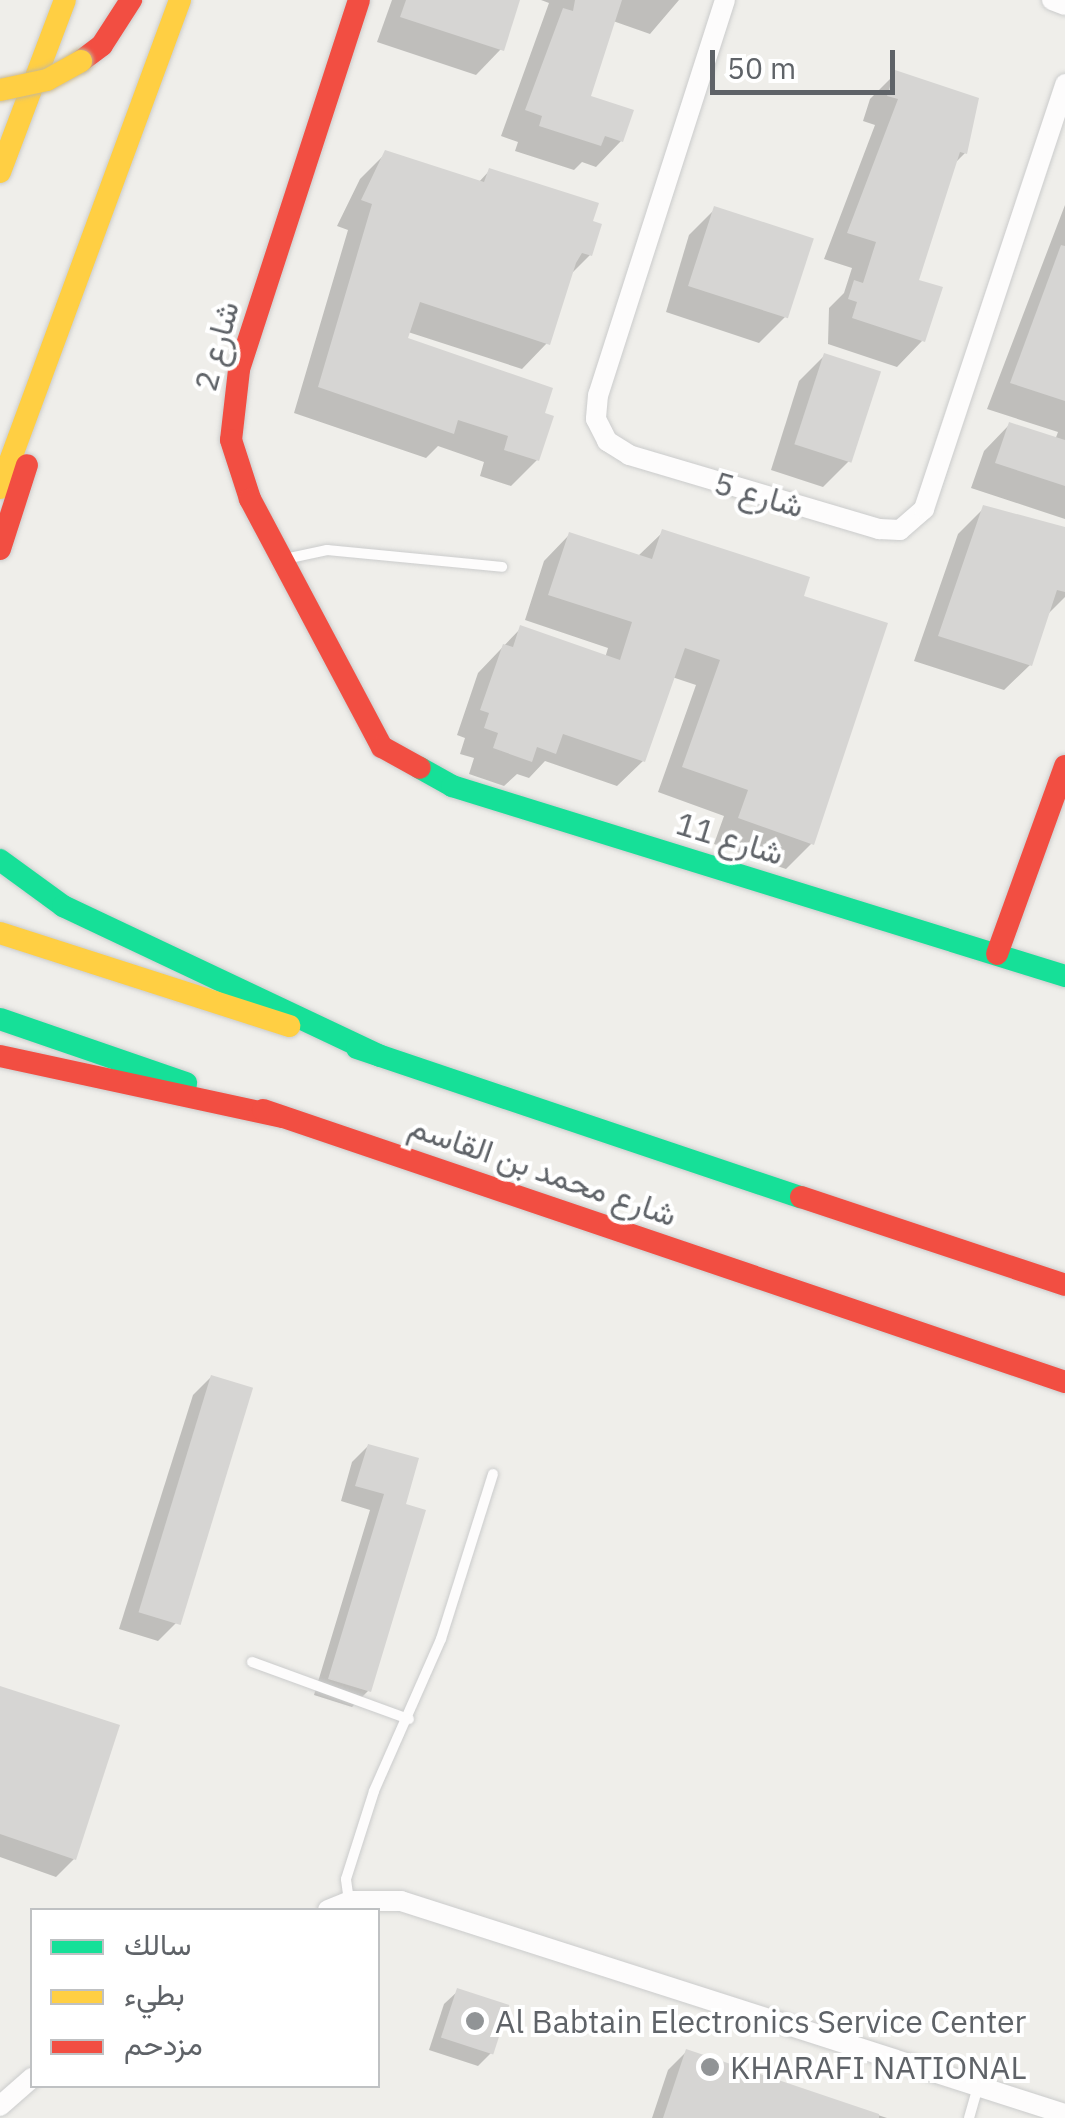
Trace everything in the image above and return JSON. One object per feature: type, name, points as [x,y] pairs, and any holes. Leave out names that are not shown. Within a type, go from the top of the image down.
[{"type":"main road","points":[[0,172],[65,0]]},
{"type":"main road","points":[[0,90],[47,80],[81,62],[102,45],[131,0]]},
{"type":"main road","points":[[0,488],[180,0]]},
{"type":"main road","name":"شارع 2","points":[[359,0],[230,408],[238,471],[281,560],[382,747]]},
{"type":"main road","points":[[0,550],[100,214]]},
{"type":"main road","name":"شارع 11","points":[[382,747],[452,786],[1065,976]]},
{"type":"main road","points":[[997,954],[1065,766]]},
{"type":"main road","points":[[0,860],[62,906],[380,1056]]},
{"type":"main road","name":"شارع محمد بن القاسم","points":[[0,933],[1065,1285]]},
{"type":"main road","name":"شارع محمد بن القاسم","points":[[0,1019],[1065,1382]]},
{"type":"main road","points":[[0,1056],[283,1116]]},
{"type":"street","name":"شارع 5","points":[[725,0],[598,395],[596,419],[607,442],[628,455],[879,529],[900,530],[924,509],[1065,84]]},
{"type":"street","points":[[1052,0],[1065,5]]},
{"type":"street","points":[[334,1908],[350,1902],[401,1901],[1065,2114]]},
{"type":"street","points":[[0,2106],[30,2080]]},
{"type":"lane","points":[[281,560],[327,550],[502,568]]},
{"type":"lane","points":[[350,1902],[346,1879],[374,1791],[409,1720],[494,1474]]},
{"type":"lane","points":[[252,1662],[409,1720]]},
{"type":"lane","points":[[969,2118],[978,2086]]},
{"type":"building","points":[[406,0],[520,0],[504,51],[400,17]]},
{"type":"building","points":[[575,0],[622,0],[591,96],[634,110],[623,142],[605,136],[601,146],[539,126],[542,116],[525,110],[563,8],[573,11]]},
{"type":"building","points":[[895,70],[979,98],[967,154],[960,152],[919,280],[943,287],[925,342],[852,318],[857,302],[848,299],[854,280],[863,283],[876,242],[847,233],[898,99],[887,96]]},
{"type":"building","points":[[385,150],[484,182],[489,168],[599,203],[593,221],[602,224],[592,256],[582,253],[576,263],[550,345],[420,302],[408,338],[553,388],[545,413],[554,416],[539,461],[504,450],[508,436],[458,420],[454,434],[318,387],[372,204],[361,200]]},
{"type":"building","points":[[714,206],[814,238],[788,318],[688,286]]},
{"type":"building","points":[[1061,245],[1065,246],[1065,401],[1010,383]]},
{"type":"building","points":[[824,353],[881,372],[851,463],[794,444]]},
{"type":"building","points":[[1009,422],[1065,440],[1065,486],[995,463]]},
{"type":"building","points":[[983,505],[1065,527],[1065,592],[1057,590],[1032,666],[938,636]]},
{"type":"building","points":[[662,529],[810,577],[804,596],[888,623],[814,845],[738,818],[748,790],[682,767],[720,660],[685,648],[645,762],[563,734],[556,754],[537,747],[532,762],[493,748],[498,733],[484,728],[489,713],[480,710],[503,644],[513,647],[520,625],[620,660],[632,622],[548,595],[569,532],[652,559]]},
{"type":"building","points":[[211,1375],[253,1388],[181,1625],[138,1612]]},
{"type":"building","points":[[368,1444],[419,1458],[406,1504],[426,1510],[371,1692],[328,1679],[384,1494],[355,1486]]},
{"type":"building","points":[[0,1686],[120,1725],[76,1860],[0,1834]]},
{"type":"building","name":"Al Babtain Electronics Service Center","points":[[457,1988],[509,2005],[493,2054],[441,2037]]},
{"type":"building","name":"KHARAFI NATIONAL","points":[[686,2049],[879,2114],[879,2118],[663,2118]]},
{"type":"traffic: fast","points":[[420,768],[452,786],[1065,976]]},
{"type":"traffic: fast","points":[[0,860],[63,906],[380,1056]]},
{"type":"traffic: fast","points":[[0,1019],[186,1083]]},
{"type":"traffic: fast","points":[[357,1048],[801,1197]]},
{"type":"traffic: slow","points":[[0,172],[65,0]]},
{"type":"traffic: slow","points":[[0,488],[180,0]]},
{"type":"traffic: slow","points":[[0,90],[47,80],[81,61]]},
{"type":"traffic: slow","points":[[0,933],[289,1026]]},
{"type":"traffic: jam","points":[[81,61],[102,45],[131,0]]},
{"type":"traffic: jam","points":[[359,0],[239,370],[231,440],[250,499],[382,747],[420,768]]},
{"type":"traffic: jam","points":[[0,549],[27,465]]},
{"type":"traffic: jam","points":[[997,954],[1065,766]]},
{"type":"traffic: jam","points":[[0,1056],[283,1117]]},
{"type":"traffic: jam","points":[[263,1110],[1065,1382]]},
{"type":"traffic: jam","points":[[801,1197],[1065,1285]]},
{"type":"place","name":"Al Babtain Electronics Service Center","points":[[475,2021]]},
{"type":"place","name":"KHARAFI NATIONAL","points":[[710,2067]]}]
